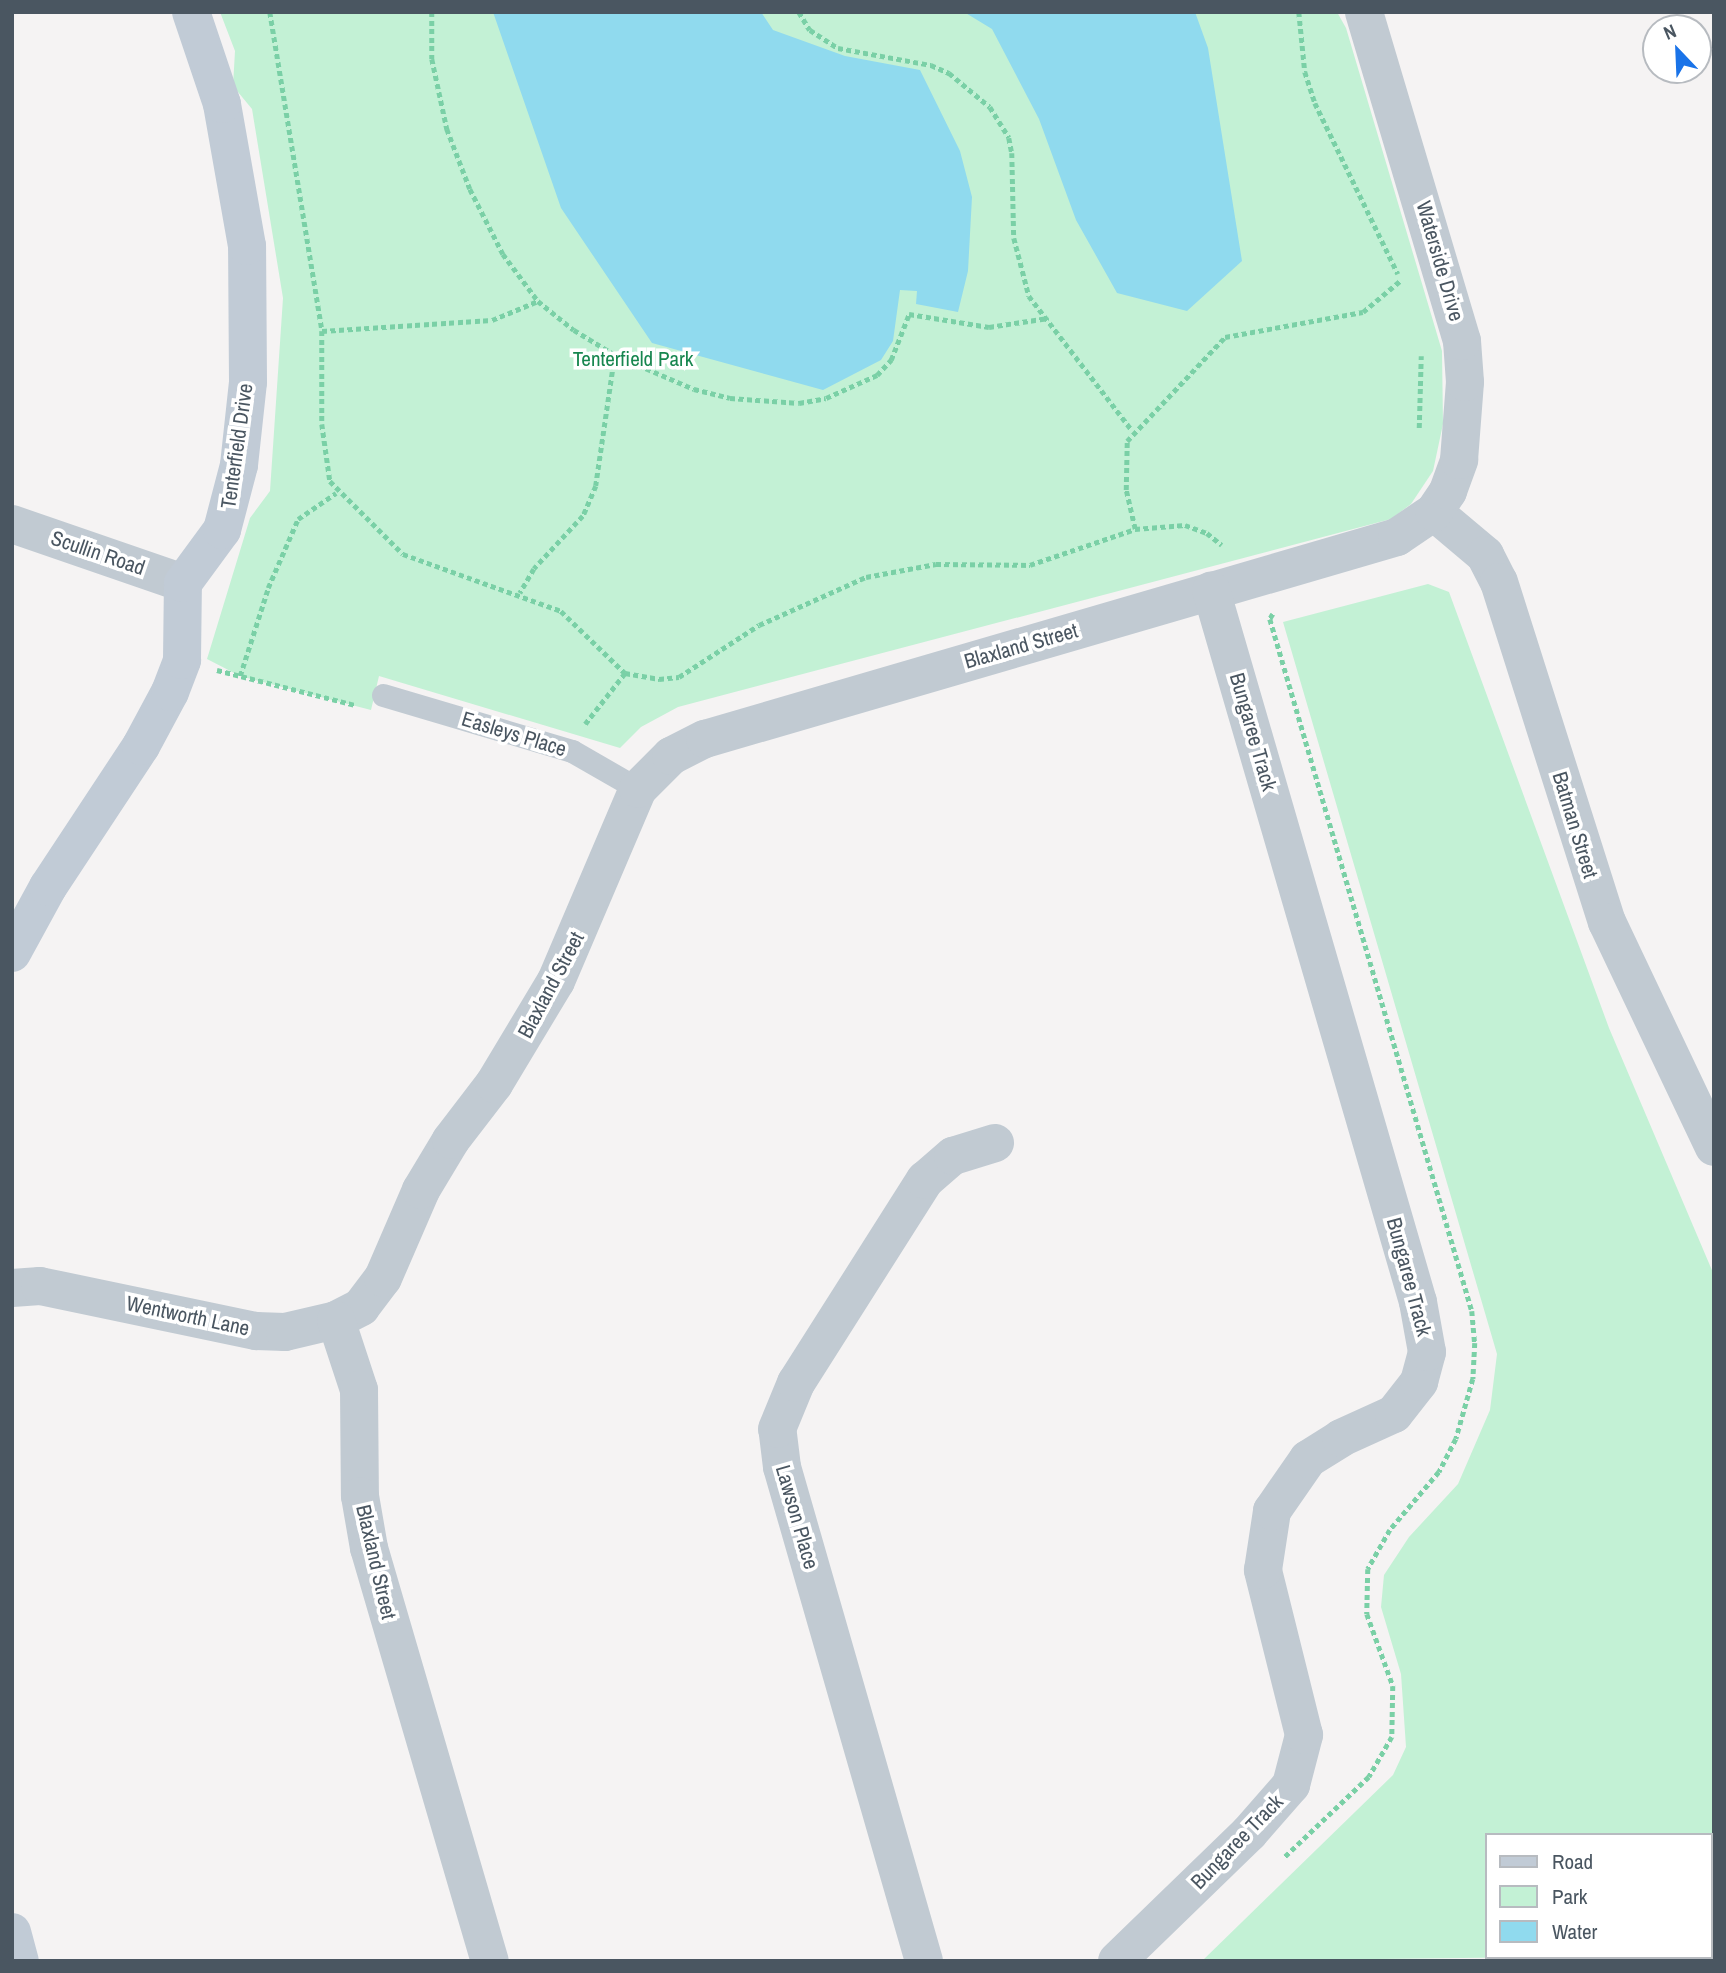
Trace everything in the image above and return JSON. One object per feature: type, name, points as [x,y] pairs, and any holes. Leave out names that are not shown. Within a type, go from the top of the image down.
[{"type":"street","name":"Tenterfield Drive","points":[[183,583],[222,530],[230,508],[248,382],[250,316],[237,174],[222,104],[191,12]]},
{"type":"street","name":"Waterside Drive","points":[[1364,12],[1462,341],[1465,382],[1459,460],[1448,491],[1434,512]]},
{"type":"street","name":"Blaxland Street","points":[[490,1961],[369,1548],[360,1496],[359,1390],[336,1320],[360,1307],[374,1291],[427,1180],[525,1037],[583,925],[638,789],[671,756],[705,739],[1397,537],[1434,512]]},
{"type":"street","name":"Batman Street","points":[[1434,512],[1485,555],[1499,582],[1607,922],[1714,1147]]},
{"type":"street","name":"Scullin Road","points":[[12,524],[183,583]]},
{"type":"street","points":[[12,953],[48,887],[141,746],[182,660],[183,583]]},
{"type":"street","name":"Bungaree Track","points":[[1117,1961],[1249,1833],[1291,1785],[1304,1735],[1263,1570],[1272,1511],[1308,1459],[1341,1438],[1394,1414],[1419,1382],[1427,1352],[1418,1302],[1211,590]]},
{"type":"street","name":"Lawson Place","points":[[924,1961],[782,1467],[777,1429],[796,1383],[925,1180],[953,1156],[995,1143]]},
{"type":"street","name":"Wentworth Lane","points":[[22,1282],[256,1331],[285,1332],[336,1320]]},
{"type":"street","points":[[12,1933],[20,1961]]},
{"type":"lane","name":"Easleys Place","points":[[383,695],[572,751],[638,789]]},
{"type":"path","points":[[270,12],[322,331],[324,461],[337,493],[403,554],[520,593],[561,611],[625,673],[659,679],[679,677],[759,625],[866,577],[936,564],[1030,565],[1135,529],[1126,490],[1125,456],[1132,430],[1226,337],[1363,312],[1401,280]]},
{"type":"path","points":[[432,12],[432,59],[447,129],[490,230],[538,301],[573,330],[615,355],[694,389],[730,398],[799,402],[827,398],[877,375],[891,360],[909,314],[989,327],[1048,318]]},
{"type":"path","points":[[799,12],[810,30],[838,48],[931,65],[949,73],[990,107],[1009,138],[1012,153],[1011,197],[1020,275],[1029,296],[1132,430]]},
{"type":"path","points":[[1299,12],[1305,72],[1315,103],[1405,292]]},
{"type":"path","points":[[322,331],[492,320],[538,301]]},
{"type":"path","points":[[1419,436],[1421,350]]},
{"type":"path","points":[[520,593],[534,569],[583,516],[596,486],[615,355]]},
{"type":"path","points":[[240,676],[268,588],[298,519],[337,493]]},
{"type":"path","points":[[182,660],[371,710],[383,695]]},
{"type":"path","points":[[572,751],[583,726],[625,673]]},
{"type":"green space","name":"Tenterfield Park","points":[[220,12],[1337,12],[1346,28],[1442,351],[1443,424],[1433,471],[1411,504],[1391,519],[678,707],[641,727],[620,748],[379,676],[371,710],[240,676],[207,659],[250,518],[270,491],[283,298],[252,109],[233,86],[235,51]]},
{"type":"green space","points":[[1428,584],[1449,592],[1609,1028],[1714,1275],[1714,1906],[1712,1833],[1484,1833],[1484,1958],[1202,1961],[1393,1775],[1406,1747],[1401,1674],[1381,1607],[1384,1575],[1409,1537],[1458,1484],[1490,1410],[1497,1354],[1283,622]]},
{"type":"water","points":[[493,12],[761,12],[773,30],[845,56],[920,70],[960,151],[972,197],[968,271],[958,312],[916,304],[917,291],[900,290],[893,341],[881,360],[823,390],[652,343],[561,208]]},
{"type":"water","points":[[964,12],[1195,12],[1208,48],[1242,261],[1187,311],[1117,293],[1076,220],[1039,119],[992,29]]}]
